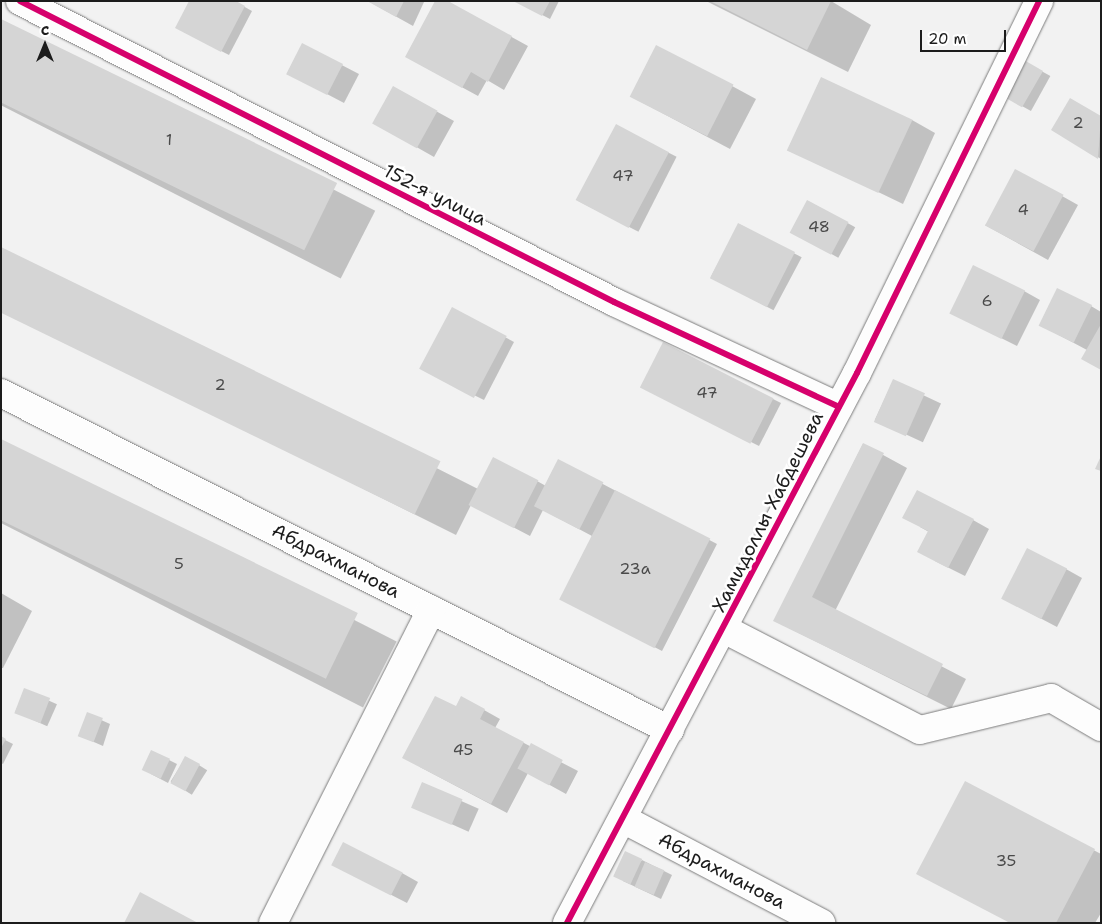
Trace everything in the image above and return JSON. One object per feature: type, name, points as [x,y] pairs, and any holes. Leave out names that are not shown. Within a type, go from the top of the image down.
[{"type":"street","name":"152-я улица","points":[[20,1],[614,302],[839,407]]},
{"type":"street","name":"Хамидоллы Хабдешева","points":[[567,923],[724,629],[839,407],[1039,1]]},
{"type":"street","name":"Абдрахманова","points":[[1,393],[670,730]]},
{"type":"street","points":[[273,923],[430,610]]},
{"type":"street","points":[[724,629],[920,730],[1050,698],[1101,726]]},
{"type":"street","name":"Абдрахманова","points":[[623,819],[821,923]]},
{"type":"building","points":[[189,1],[236,1],[245,6],[221,52],[175,28]]},
{"type":"building","points":[[367,1],[404,1],[396,17]]},
{"type":"building","points":[[435,1],[448,1],[512,36],[488,82],[471,72],[462,88],[405,57]]},
{"type":"building","points":[[513,1],[550,1],[542,16]]},
{"type":"building","points":[[710,1],[831,1],[807,50]]},
{"type":"building","points":[[1,19],[337,183],[304,250],[1,102]]},
{"type":"building","points":[[302,43],[343,64],[327,95],[286,74]]},
{"type":"building","points":[[656,45],[734,84],[707,136],[630,97]]},
{"type":"building","points":[[1024,60],[1043,71],[1022,107],[1003,96]]},
{"type":"building","points":[[821,77],[913,120],[878,193],[787,150]]},
{"type":"building","points":[[393,86],[438,111],[417,148],[372,124]]},
{"type":"building","points":[[1070,98],[1101,116],[1098,159],[1051,130]]},
{"type":"building","points":[[616,124],[669,152],[629,228],[576,200]]},
{"type":"building","points":[[1015,169],[1064,195],[1034,251],[985,226]]},
{"type":"building","points":[[807,200],[848,222],[831,255],[790,233]]},
{"type":"building","points":[[738,223],[795,252],[767,307],[710,278]]},
{"type":"building","points":[[1,247],[441,461],[415,514],[1,313]]},
{"type":"building","points":[[973,265],[1025,290],[1001,339],[949,314]]},
{"type":"building","points":[[1057,288],[1092,305],[1074,343],[1039,326]]},
{"type":"building","points":[[452,307],[507,336],[474,398],[419,369]]},
{"type":"building","points":[[1101,324],[1101,370],[1081,359]]},
{"type":"building","points":[[663,342],[773,398],[750,444],[640,387]]},
{"type":"building","points":[[893,379],[925,393],[906,436],[874,422]]},
{"type":"building","points":[[1,439],[358,613],[326,679],[1,520]]},
{"type":"building","points":[[863,443],[884,453],[812,597],[943,664],[927,696],[773,621]]},
{"type":"building","points":[[1101,456],[1101,471],[1095,469]]},
{"type":"building","points":[[493,457],[538,480],[514,528],[468,505]]},
{"type":"building","points":[[558,459],[603,482],[579,529],[534,506]]},
{"type":"building","points":[[615,490],[710,539],[654,648],[559,600]]},
{"type":"building","points":[[917,490],[974,519],[948,568],[917,552],[928,531],[902,518]]},
{"type":"building","points":[[1027,548],[1067,568],[1041,619],[1001,599]]},
{"type":"building","points":[[24,688],[50,698],[40,723],[14,713]]},
{"type":"building","points":[[435,696],[456,706],[461,696],[485,709],[480,719],[524,742],[491,804],[402,758]]},
{"type":"building","points":[[87,712],[103,718],[94,742],[78,736]]},
{"type":"building","points":[[1,736],[6,739],[1,748]]},
{"type":"building","points":[[531,743],[563,760],[549,786],[517,769]]},
{"type":"building","points":[[151,750],[170,759],[161,779],[142,770]]},
{"type":"building","points":[[185,756],[200,764],[185,791],[170,783]]},
{"type":"building","points":[[965,781],[1095,849],[1056,923],[1010,923],[916,874]]},
{"type":"building","points":[[422,782],[463,799],[452,825],[411,808]]},
{"type":"building","points":[[343,842],[403,872],[391,896],[331,865]]},
{"type":"building","points":[[625,851],[642,859],[630,884],[613,876]]},
{"type":"building","points":[[645,862],[664,870],[654,895],[634,887]]},
{"type":"building","points":[[140,892],[198,923],[124,923]]},
{"type":"cycle path","points":[[20,1],[614,302],[839,407]]},
{"type":"cycle path","points":[[567,923],[857,373],[1039,1]]}]
